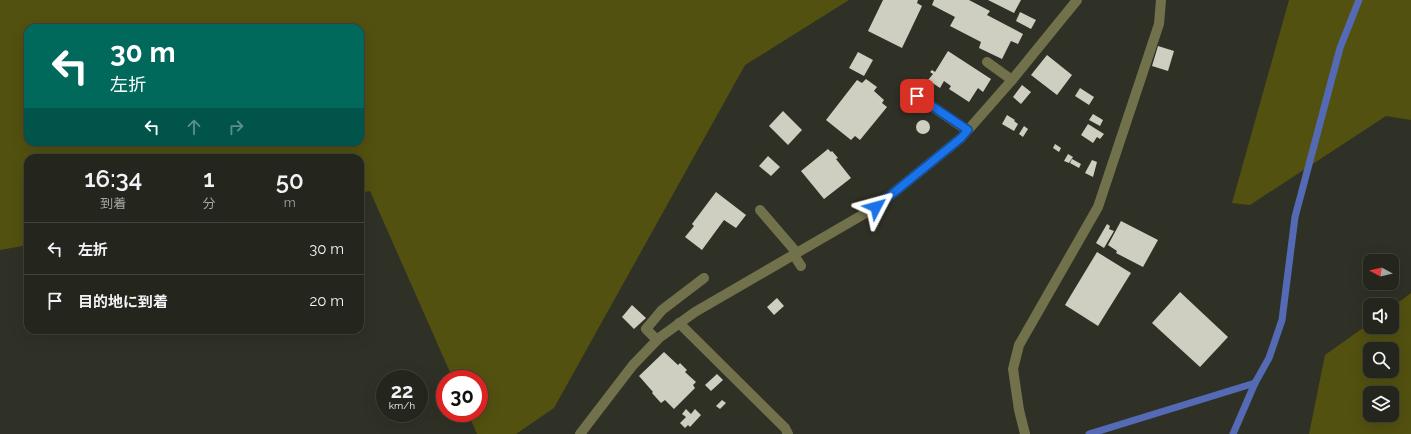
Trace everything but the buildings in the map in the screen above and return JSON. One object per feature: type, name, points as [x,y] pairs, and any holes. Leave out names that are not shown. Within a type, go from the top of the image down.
[{"type":"street","points":[[580,434],[633,365],[656,340],[695,312],[876,207],[961,138],[1012,80],[1077,0]]},
{"type":"street","points":[[1025,434],[1019,410],[1013,369],[1019,345],[1098,207],[1159,24],[1161,0]]},
{"type":"street","points":[[987,62],[1012,80]]},
{"type":"street","points":[[917,96],[968,130]]},
{"type":"street","points":[[760,210],[795,254],[801,266]]},
{"type":"street","points":[[656,340],[646,329],[662,310],[704,278]]},
{"type":"street","points":[[679,323],[785,428],[788,434]]},
{"type":"shaded area","points":[[0,0],[849,0],[745,65],[554,408],[516,434],[477,434],[472,422],[488,422],[488,370],[449,370],[370,191],[364,192],[364,154],[24,154],[24,246],[0,250]]},
{"type":"shaded area","points":[[1289,0],[1411,0],[1411,120],[1386,116],[1250,205],[1232,203]]},
{"type":"shaded area","points":[[1411,293],[1411,434],[1309,434],[1325,355],[1363,328],[1363,334],[1399,334],[1399,302]]},
{"type":"waterway","points":[[1233,434],[1255,383],[1269,358],[1282,320],[1295,217],[1340,48],[1359,0]]},
{"type":"waterway","points":[[1089,434],[1255,383]]},
{"type":"route","points":[[876,207],[961,138],[968,130],[917,96]]}]
